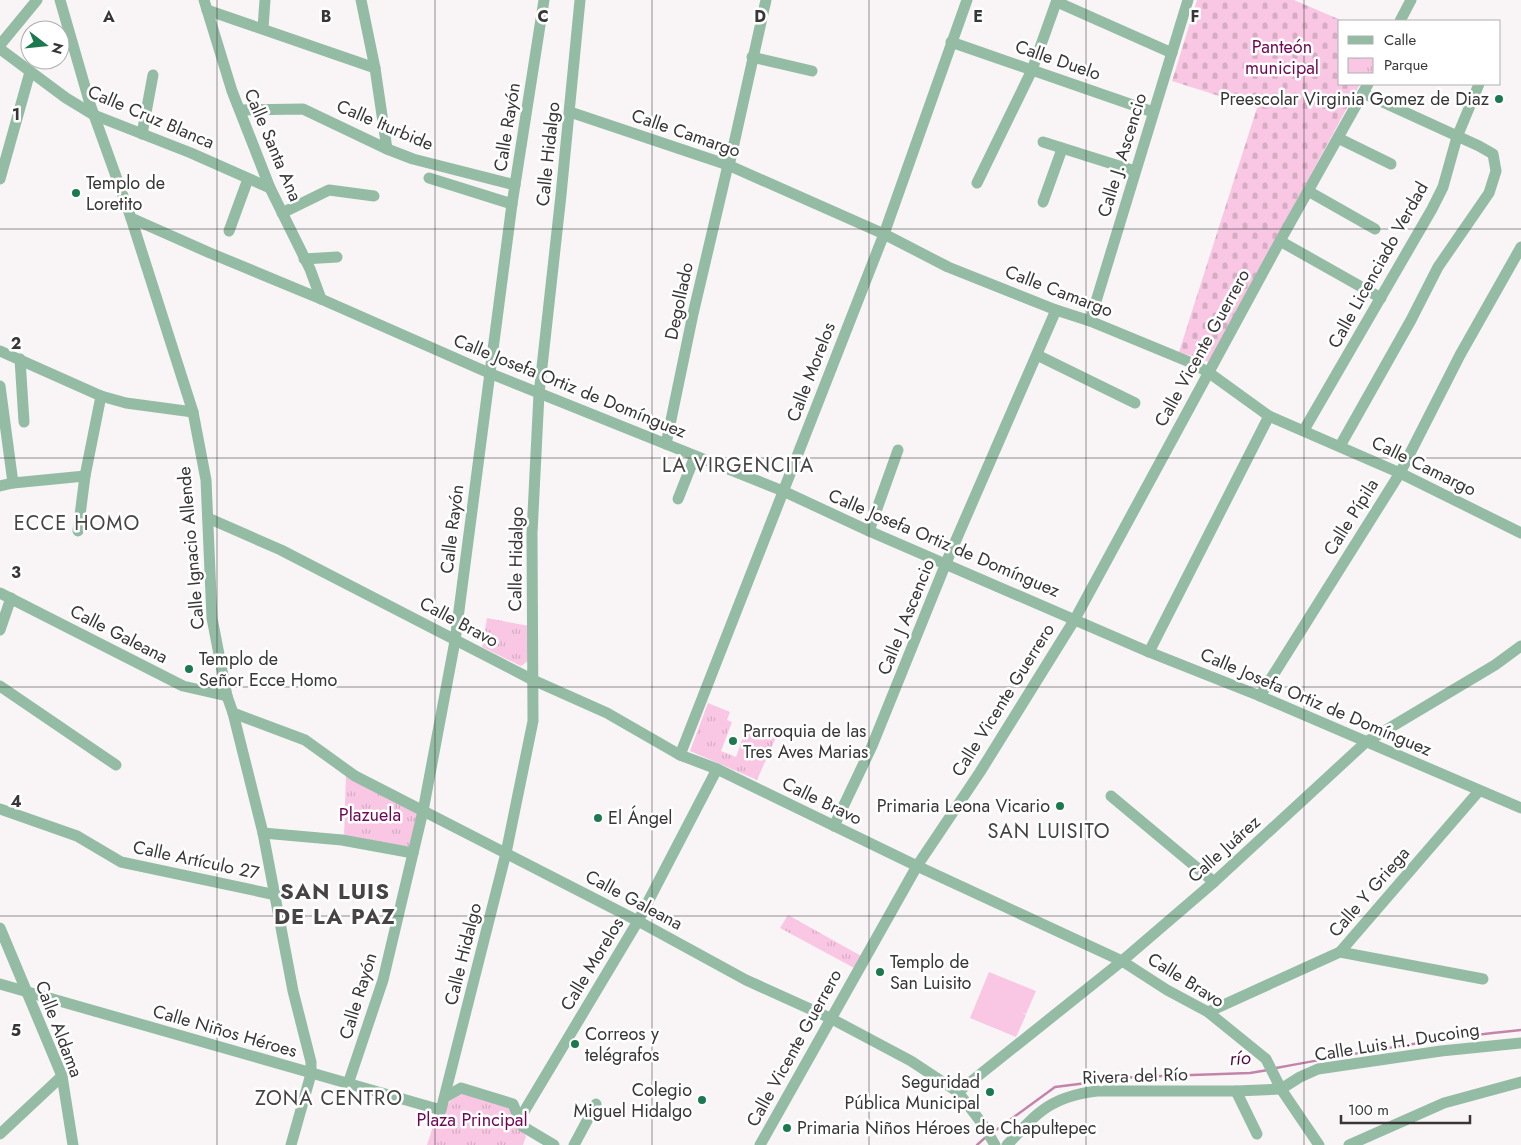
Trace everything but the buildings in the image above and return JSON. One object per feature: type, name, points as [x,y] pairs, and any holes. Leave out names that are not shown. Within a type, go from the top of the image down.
[{"type":"street","points":[[0,45],[38,0]]},
{"type":"street","name":"Calle Ignacio Allende","points":[[60,0],[94,115],[131,218],[192,412],[206,480],[212,618],[227,696],[233,713],[263,834],[294,991],[311,1062],[311,1074]]},
{"type":"street","points":[[263,28],[265,0]]},
{"type":"street","points":[[361,0],[375,68],[387,149]]},
{"type":"street","name":"Calle Rayón","points":[[348,1084],[383,980],[414,853],[424,811],[455,641],[512,204],[544,0]]},
{"type":"street","name":"Calle Hidalgo","points":[[441,1110],[506,853],[533,721],[532,534],[539,394],[570,112],[580,0]]},
{"type":"street","name":"Degollado","points":[[666,444],[693,314],[766,0]]},
{"type":"street","name":"Calle Morelos","points":[[680,755],[884,234],[967,0]]},
{"type":"street","name":"Calle J. Ascencio","points":[[1090,321],[1188,0]]},
{"type":"street","points":[[1401,20],[1411,0]]},
{"type":"street","points":[[978,183],[1032,70],[1057,1],[1172,54]]},
{"type":"street","points":[[206,5],[263,28],[375,68]]},
{"type":"street","name":"Calle Santa Ana","points":[[206,5],[232,91],[270,188],[321,298]]},
{"type":"street","name":"Calle Duelo","points":[[951,42],[1154,112]]},
{"type":"street","name":"Calle Cruz Blanca","points":[[0,49],[66,98],[94,115],[270,188]]},
{"type":"street","points":[[752,57],[812,71]]},
{"type":"street","points":[[0,179],[30,72]]},
{"type":"street","points":[[142,134],[152,76]]},
{"type":"street","name":"Calle Licenciado Verdad","points":[[1304,430],[1432,209],[1443,187],[1457,137],[1479,85]]},
{"type":"street","points":[[1340,446],[1411,320],[1438,266],[1489,193],[1496,171],[1492,154],[1365,89]]},
{"type":"street","name":"Calle Vicente Guerrero","points":[[760,1145],[917,866],[980,772],[1074,619],[1365,89]]},
{"type":"street","name":"Calle Iturbide","points":[[240,110],[303,109],[387,149],[413,159],[515,186]]},
{"type":"street","name":"Calle Camargo","points":[[570,112],[728,166],[884,234],[948,267],[1056,310],[1090,321],[1187,361],[1208,372],[1269,416],[1400,473],[1521,533]]},
{"type":"street","points":[[1338,138],[1391,164]]},
{"type":"street","points":[[1043,142],[1135,171]]},
{"type":"street","points":[[1043,202],[1062,149]]},
{"type":"street","points":[[230,232],[248,178]]},
{"type":"street","points":[[428,178],[512,204]]},
{"type":"street","points":[[282,212],[329,190],[374,196]]},
{"type":"street","points":[[1308,191],[1375,229]]},
{"type":"street","name":"Calle Josefa Ortiz de Domínguez","points":[[131,218],[210,253],[321,298],[489,373],[783,492],[868,531],[1149,652],[1260,696],[1521,808]]},
{"type":"street","points":[[1280,241],[1381,298]]},
{"type":"street","name":"Calle Pípila","points":[[1260,696],[1400,473],[1460,355],[1521,247]]},
{"type":"street","points":[[304,258],[337,257]]},
{"type":"street","name":"Calle J Ascencio","points":[[834,826],[872,746],[946,563],[1056,310]]},
{"type":"street","points":[[0,351],[101,396],[126,403],[192,412]]},
{"type":"street","points":[[1036,355],[1134,403]]},
{"type":"street","points":[[20,360],[24,422]]},
{"type":"street","points":[[0,386],[13,483]]},
{"type":"street","points":[[78,531],[85,476],[101,396]]},
{"type":"street","points":[[1149,652],[1269,416]]},
{"type":"street","points":[[868,531],[898,450]]},
{"type":"street","points":[[678,499],[695,456]]},
{"type":"street","points":[[0,486],[85,476]]},
{"type":"street","name":"Calle Bravo","points":[[208,518],[280,550],[533,680],[607,713],[680,755],[717,769],[917,866],[1122,961],[1167,990],[1208,1012],[1266,1059],[1280,1087],[1319,1145]]},
{"type":"street","name":"Calle Galeana","points":[[0,593],[183,686],[227,696]]},
{"type":"street","points":[[0,630],[11,598]]},
{"type":"street","name":"Calle Juárez","points":[[958,1092],[1122,961],[1214,882],[1366,742],[1495,665],[1521,646]]},
{"type":"street","points":[[0,686],[116,765]]},
{"type":"street","name":"Calle Galeana","points":[[233,713],[305,740],[355,776],[638,921],[746,980],[830,1018],[911,1061],[958,1092],[984,1126],[995,1145]]},
{"type":"street","name":"Calle Morelos","points":[[519,1120],[638,921],[717,769]]},
{"type":"street","name":"Calle Y Griega","points":[[1208,1012],[1340,952],[1479,791]]},
{"type":"street","points":[[1111,796],[1214,882]]},
{"type":"street","name":"Calle Artículo 27","points":[[0,809],[77,836],[121,862],[276,895]]},
{"type":"street","points":[[263,834],[342,840],[414,853]]},
{"type":"street","name":"Calle Aldama","points":[[0,928],[62,1076],[73,1145]]},
{"type":"street","points":[[1340,952],[1483,979]]},
{"type":"street","name":"Calle Niños Héroes","points":[[0,984],[441,1110]]},
{"type":"street","name":"Calle Luis H. Ducoing","points":[[1280,1087],[1318,1069],[1441,1051],[1521,1043]]},
{"type":"street","points":[[291,1145],[311,1074]]},
{"type":"street","points":[[0,1134],[62,1076]]},
{"type":"street","points":[[1349,1145],[1444,1103],[1521,1082]]},
{"type":"street","name":"Rivera del Río","points":[[1007,1145],[1035,1115],[1063,1098],[1081,1093],[1097,1091],[1236,1091],[1280,1087]]},
{"type":"street","points":[[445,1097],[461,1088],[513,1104],[522,1126],[554,1145]]},
{"type":"street","points":[[1236,1091],[1257,1134]]},
{"type":"street","points":[[574,1145],[596,1104]]},
{"type":"green space","name":"Panteón municipal","points":[[1197,0],[1294,0],[1341,20],[1338,20],[1338,85],[1359,85],[1209,362],[1179,352],[1257,108],[1172,81]]},
{"type":"green space","points":[[487,618],[529,626],[528,661],[521,666],[482,647]]},
{"type":"green space","points":[[708,703],[730,712],[727,720],[732,722],[721,751],[736,757],[746,729],[752,731],[754,726],[777,735],[757,780],[690,751]]},
{"type":"green space","name":"Plazuela","points":[[346,773],[422,813],[411,847],[344,837]]},
{"type":"green space","points":[[788,915],[863,957],[856,969],[780,928]]},
{"type":"green space","points":[[989,972],[1036,991],[1026,1014],[1021,1012],[1026,1015],[1016,1037],[970,1018]]},
{"type":"green space","name":"Plaza Principal","points":[[464,1092],[511,1106],[517,1124],[526,1136],[523,1145],[427,1145],[437,1114],[445,1110],[451,1099]]},
{"type":"waterway","name":"río","points":[[1276,1068],[1367,1051],[1521,1030]]},
{"type":"waterway","name":"río","points":[[992,1133],[1055,1087],[1134,1077],[1250,1073],[1268,1070]]},
{"type":"waterway","name":"río","points":[[977,1145],[987,1136]]},
{"type":"place","name":"Preescolar Virginia Gomez de Diaz","points":[[1499,99]]},
{"type":"place","name":"Templo de Loretito","points":[[76,193]]},
{"type":"place","name":"Templo de Señor Ecce Homo","points":[[189,669]]},
{"type":"place","name":"Parroquia de las Tres Aves Marias","points":[[733,741]]},
{"type":"place","name":"Primaria Leona Vicario","points":[[1060,806]]},
{"type":"place","name":"El Ángel","points":[[598,818]]},
{"type":"place","name":"Templo de San Luisito","points":[[880,972]]},
{"type":"place","name":"Correos y telégrafos","points":[[575,1044]]},
{"type":"place","name":"Seguridad Pública Municipal","points":[[990,1092]]},
{"type":"place","name":"Colegio Miguel Hidalgo","points":[[702,1100]]},
{"type":"place","name":"Primaria Niños Héroes de Chapultepec","points":[[787,1128]]},
{"type":"district","name":"LA VIRGENCITA","points":[[738,465]]},
{"type":"district","name":"ECCE HOMO","points":[[77,523]]},
{"type":"district","name":"SAN LUISITO","points":[[1049,831]]},
{"type":"district","name":"SAN LUIS DE LA PAZ","points":[[335,904]]},
{"type":"district","name":"ZONA CENTRO","points":[[329,1098]]}]
